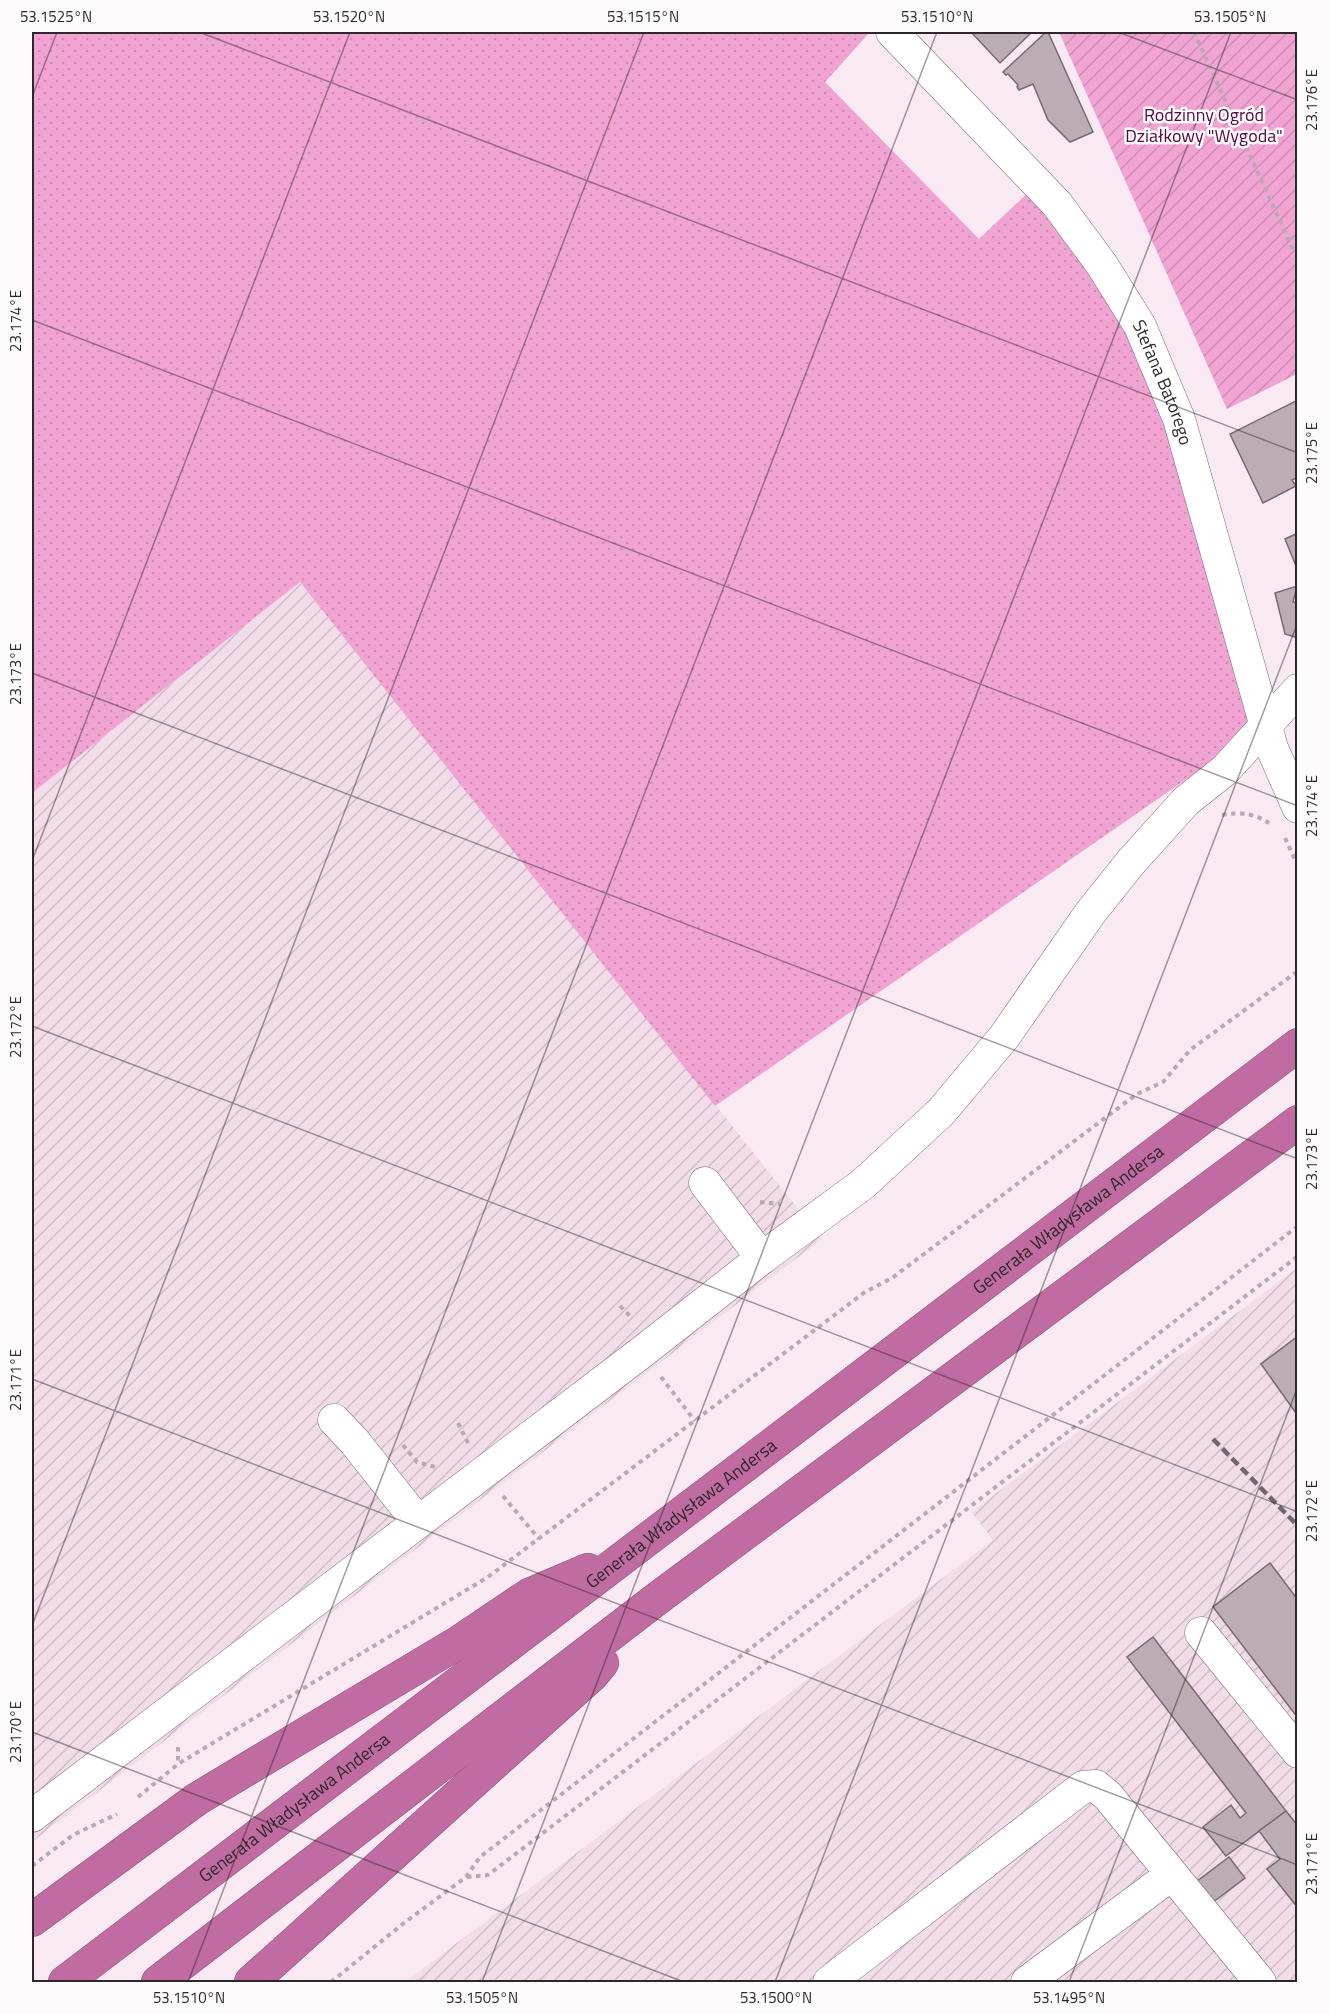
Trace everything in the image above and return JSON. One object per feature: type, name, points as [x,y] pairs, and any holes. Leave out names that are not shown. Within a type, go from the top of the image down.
[{"type":"highway","name":"Generała Władysława Andersa","points":[[65,1983],[1298,1045]]},
{"type":"highway","points":[[158,1983],[658,1598],[1298,1122]]},
{"type":"highway","points":[[32,1920],[197,1799],[459,1642],[529,1595],[635,1550]]},
{"type":"highway","points":[[251,1983],[592,1675],[658,1598]]},
{"type":"street","name":"Stefana Batorego","points":[[892,32],[1057,204],[1102,265],[1140,326],[1179,419],[1272,748],[1298,807]]},
{"type":"street","points":[[32,1816],[418,1522],[477,1459],[642,1352],[762,1258],[863,1184],[941,1113],[1004,1037],[1091,912],[1131,862],[1186,801],[1226,770],[1298,690]]},
{"type":"street","points":[[705,1183],[762,1258]]},
{"type":"street","points":[[334,1420],[354,1441],[418,1522]]},
{"type":"street","points":[[1201,1633],[1298,1752]]},
{"type":"street","points":[[829,1983],[1083,1787],[1096,1786],[1108,1796],[1260,1983]]},
{"type":"street","points":[[1027,1983],[1170,1875]]},
{"type":"path","points":[[1194,32],[1294,252],[1298,252]]},
{"type":"path","points":[[137,1799],[178,1764],[488,1576],[865,1292],[892,1278],[1137,1094],[1163,1082],[1190,1050],[1298,971]]},
{"type":"path","points":[[751,1199],[782,1204]]},
{"type":"path","points":[[331,1983],[404,1923],[466,1877],[480,1857],[1298,1226]]},
{"type":"path","points":[[466,1877],[488,1875],[1298,1256]]},
{"type":"path","points":[[642,1352],[695,1421]]},
{"type":"path","points":[[458,1423],[477,1459],[539,1539]]},
{"type":"path","points":[[403,1445],[417,1462],[432,1467],[440,1466]]},
{"type":"path","points":[[32,1866],[74,1835],[120,1812]]},
{"type":"shaded area","points":[[300,582],[822,1239],[32,1842],[32,793]]},
{"type":"shaded area","points":[[1297,1268],[1297,1982],[405,1982],[993,1540],[971,1512]]},
{"type":"green space","points":[[32,32],[870,32],[825,82],[979,239],[1037,184],[1139,328],[1266,724],[715,1106],[300,582],[32,793]]},
{"type":"green space","name":"Rodzinny Ogród Działkowy \"Wygoda\"","points":[[1059,32],[1297,32],[1297,374],[1227,409]]},
{"type":"building","points":[[971,32],[1032,32],[1000,63]]},
{"type":"building","points":[[1048,32],[1093,132],[1070,142],[1048,120],[1033,84],[1019,90],[1018,85],[1003,72]]},
{"type":"building","points":[[1296,401],[1298,477],[1292,480],[1296,486],[1263,503],[1230,434]]},
{"type":"building","points":[[1298,533],[1298,571],[1285,539]]},
{"type":"building","points":[[1297,586],[1293,602],[1298,603],[1298,638],[1285,634],[1275,593]]},
{"type":"building","points":[[1298,1336],[1298,1416],[1261,1364]]},
{"type":"building","points":[[1270,1563],[1298,1600],[1298,1718],[1213,1607]]},
{"type":"building","points":[[1153,1637],[1286,1811],[1226,1856],[1203,1827],[1231,1805],[1240,1818],[1246,1813],[1127,1657]]},
{"type":"building","points":[[1286,1811],[1298,1826],[1298,1908],[1267,1869],[1280,1859],[1259,1831]]},
{"type":"building","points":[[1229,1857],[1245,1878],[1212,1903],[1196,1882]]},
{"type":"railway","points":[[1213,1439],[1298,1526]]}]
